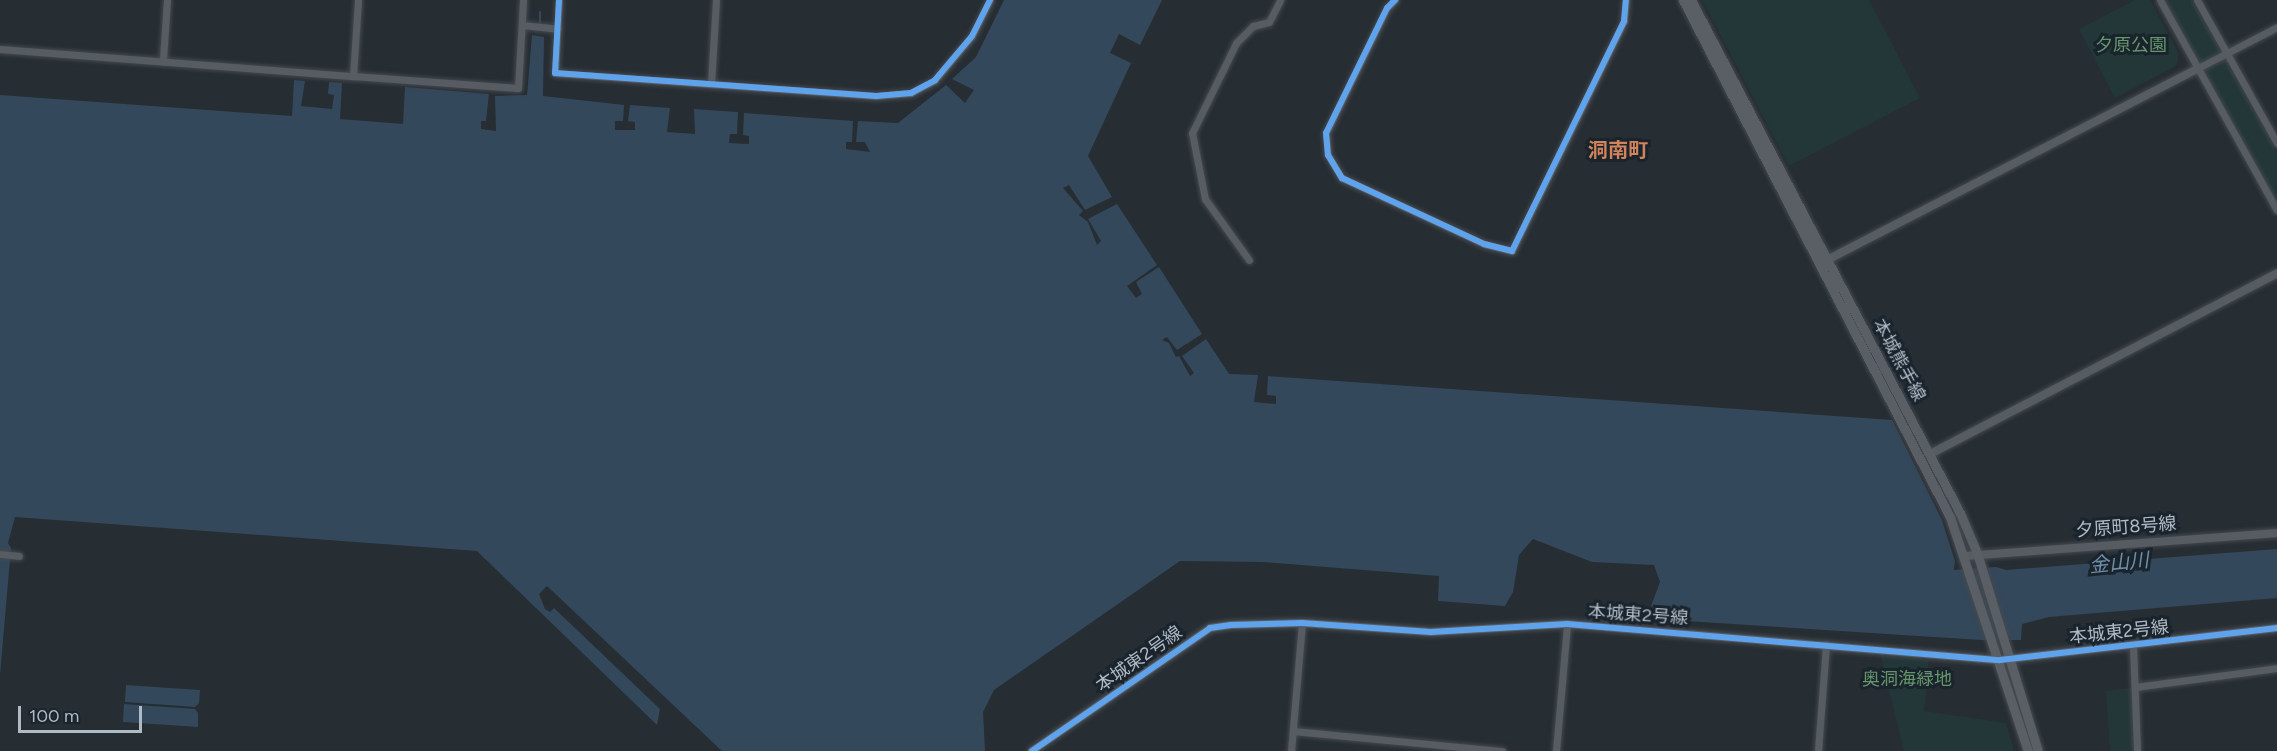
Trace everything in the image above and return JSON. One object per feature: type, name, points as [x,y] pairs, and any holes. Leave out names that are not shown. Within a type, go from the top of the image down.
[{"type":"main road","name":"本城熊手線","points":[[1683,0],[1930,454],[1977,553],[1974,567],[1994,642],[2028,751]]},
{"type":"main road","name":"本城熊手線","points":[[1691,0],[1923,458],[1966,556],[1974,567],[2005,640],[2038,751]]},
{"type":"street","points":[[163,59],[167,0]]},
{"type":"street","points":[[353,76],[358,0]]},
{"type":"street","points":[[0,49],[163,59],[518,88],[523,0]]},
{"type":"street","points":[[559,0],[555,73],[876,96],[911,93],[935,80],[972,36],[990,0]]},
{"type":"street","points":[[711,84],[716,0]]},
{"type":"street","points":[[1250,260],[1205,199],[1192,133],[1236,43],[1253,26],[1269,22],[1280,0]]},
{"type":"street","points":[[1395,0],[1387,8],[1326,133],[1328,155],[1342,178],[1484,244],[1512,251],[1624,21],[1626,0]]},
{"type":"street","points":[[2160,0],[2277,210]]},
{"type":"street","points":[[2198,0],[2277,143]]},
{"type":"street","points":[[522,26],[558,29]]},
{"type":"street","points":[[1824,262],[2277,27]]},
{"type":"street","points":[[1930,454],[2277,273]]},
{"type":"street","name":"夕原町8号線","points":[[1966,556],[1977,553],[2277,533]]},
{"type":"street","points":[[0,554],[19,556]]},
{"type":"street","points":[[1291,751],[1302,623]]},
{"type":"street","name":"本城東2号線","points":[[1032,751],[1210,628],[1302,623],[1431,633],[1567,624],[2000,660],[2277,628]]},
{"type":"street","points":[[1556,751],[1567,624]]},
{"type":"street","points":[[1818,751],[1826,644]]},
{"type":"street","points":[[2133,646],[2137,751]]},
{"type":"street","points":[[2135,687],[2277,668]]},
{"type":"street","points":[[1294,731],[1502,751]]},
{"type":"green space","points":[[1702,0],[1869,0],[1920,98],[1789,166]]},
{"type":"green space","name":"夕原公園","points":[[2135,0],[2150,0],[2179,54],[2176,66],[2115,98],[2079,29]]},
{"type":"green space","points":[[2164,0],[2192,0],[2277,152],[2277,203]]},
{"type":"green space","name":"奥洞海緑地","points":[[1880,653],[1929,660],[1924,711],[2006,723],[2014,751],[1904,751]]},
{"type":"green space","points":[[2131,688],[2133,747],[2130,751],[2110,751],[2106,691]]},
{"type":"water","name":"金山川","points":[[1004,0],[1162,0],[1140,45],[1119,34],[1110,53],[1131,63],[1088,156],[1112,197],[1085,210],[1069,185],[1063,188],[1083,211],[1079,215],[1088,222],[1097,245],[1101,241],[1088,219],[1117,204],[1157,265],[1127,286],[1136,298],[1142,294],[1136,282],[1159,267],[1202,334],[1177,350],[1167,337],[1162,340],[1169,343],[1190,376],[1194,373],[1182,356],[1206,339],[1229,374],[1258,375],[1254,402],[1276,404],[1276,396],[1267,395],[1268,376],[1892,420],[1942,520],[1955,561],[1954,570],[1996,567],[2006,570],[2277,549],[2277,598],[2049,617],[2022,624],[2021,640],[1981,640],[1670,620],[1651,606],[1660,582],[1654,565],[1592,562],[1533,539],[1519,555],[1513,592],[1505,606],[1438,601],[1439,576],[1263,562],[1180,561],[994,690],[983,712],[985,751],[722,751],[547,586],[539,594],[545,609],[550,612],[554,608],[660,709],[657,725],[477,551],[15,517],[8,543],[11,548],[0,675],[0,95],[292,116],[294,80],[305,81],[301,106],[332,109],[334,95],[328,94],[329,82],[342,83],[340,119],[403,124],[405,87],[489,94],[486,121],[481,121],[481,129],[496,131],[495,96],[527,95],[532,35],[544,37],[543,96],[624,105],[623,121],[615,121],[615,130],[635,130],[635,122],[628,121],[630,105],[670,108],[667,132],[695,134],[694,109],[738,112],[737,134],[730,134],[729,143],[749,144],[749,136],[743,135],[744,113],[853,121],[852,142],[846,142],[846,149],[870,152],[865,142],[856,142],[858,121],[898,123],[946,85],[965,103],[974,90],[952,79],[976,57]]},
{"type":"water","points":[[126,685],[200,690],[199,703],[195,707],[125,702]]},
{"type":"water","points":[[124,704],[195,709],[198,713],[198,727],[123,722]]},
{"type":"waterway","points":[[540,12],[540,24]]},
{"type":"cycle path","points":[[559,0],[555,73],[876,96],[911,93],[935,80],[972,36],[990,0]]},
{"type":"cycle path","points":[[1395,0],[1387,8],[1326,133],[1328,155],[1342,178],[1484,244],[1512,251],[1624,21],[1626,0]]},
{"type":"cycle path","points":[[1032,751],[1210,628],[1231,625],[1302,623],[1431,632],[1567,624],[2000,660],[2277,628]]},
{"type":"district","name":"洞南町","points":[[1618,150]]}]
